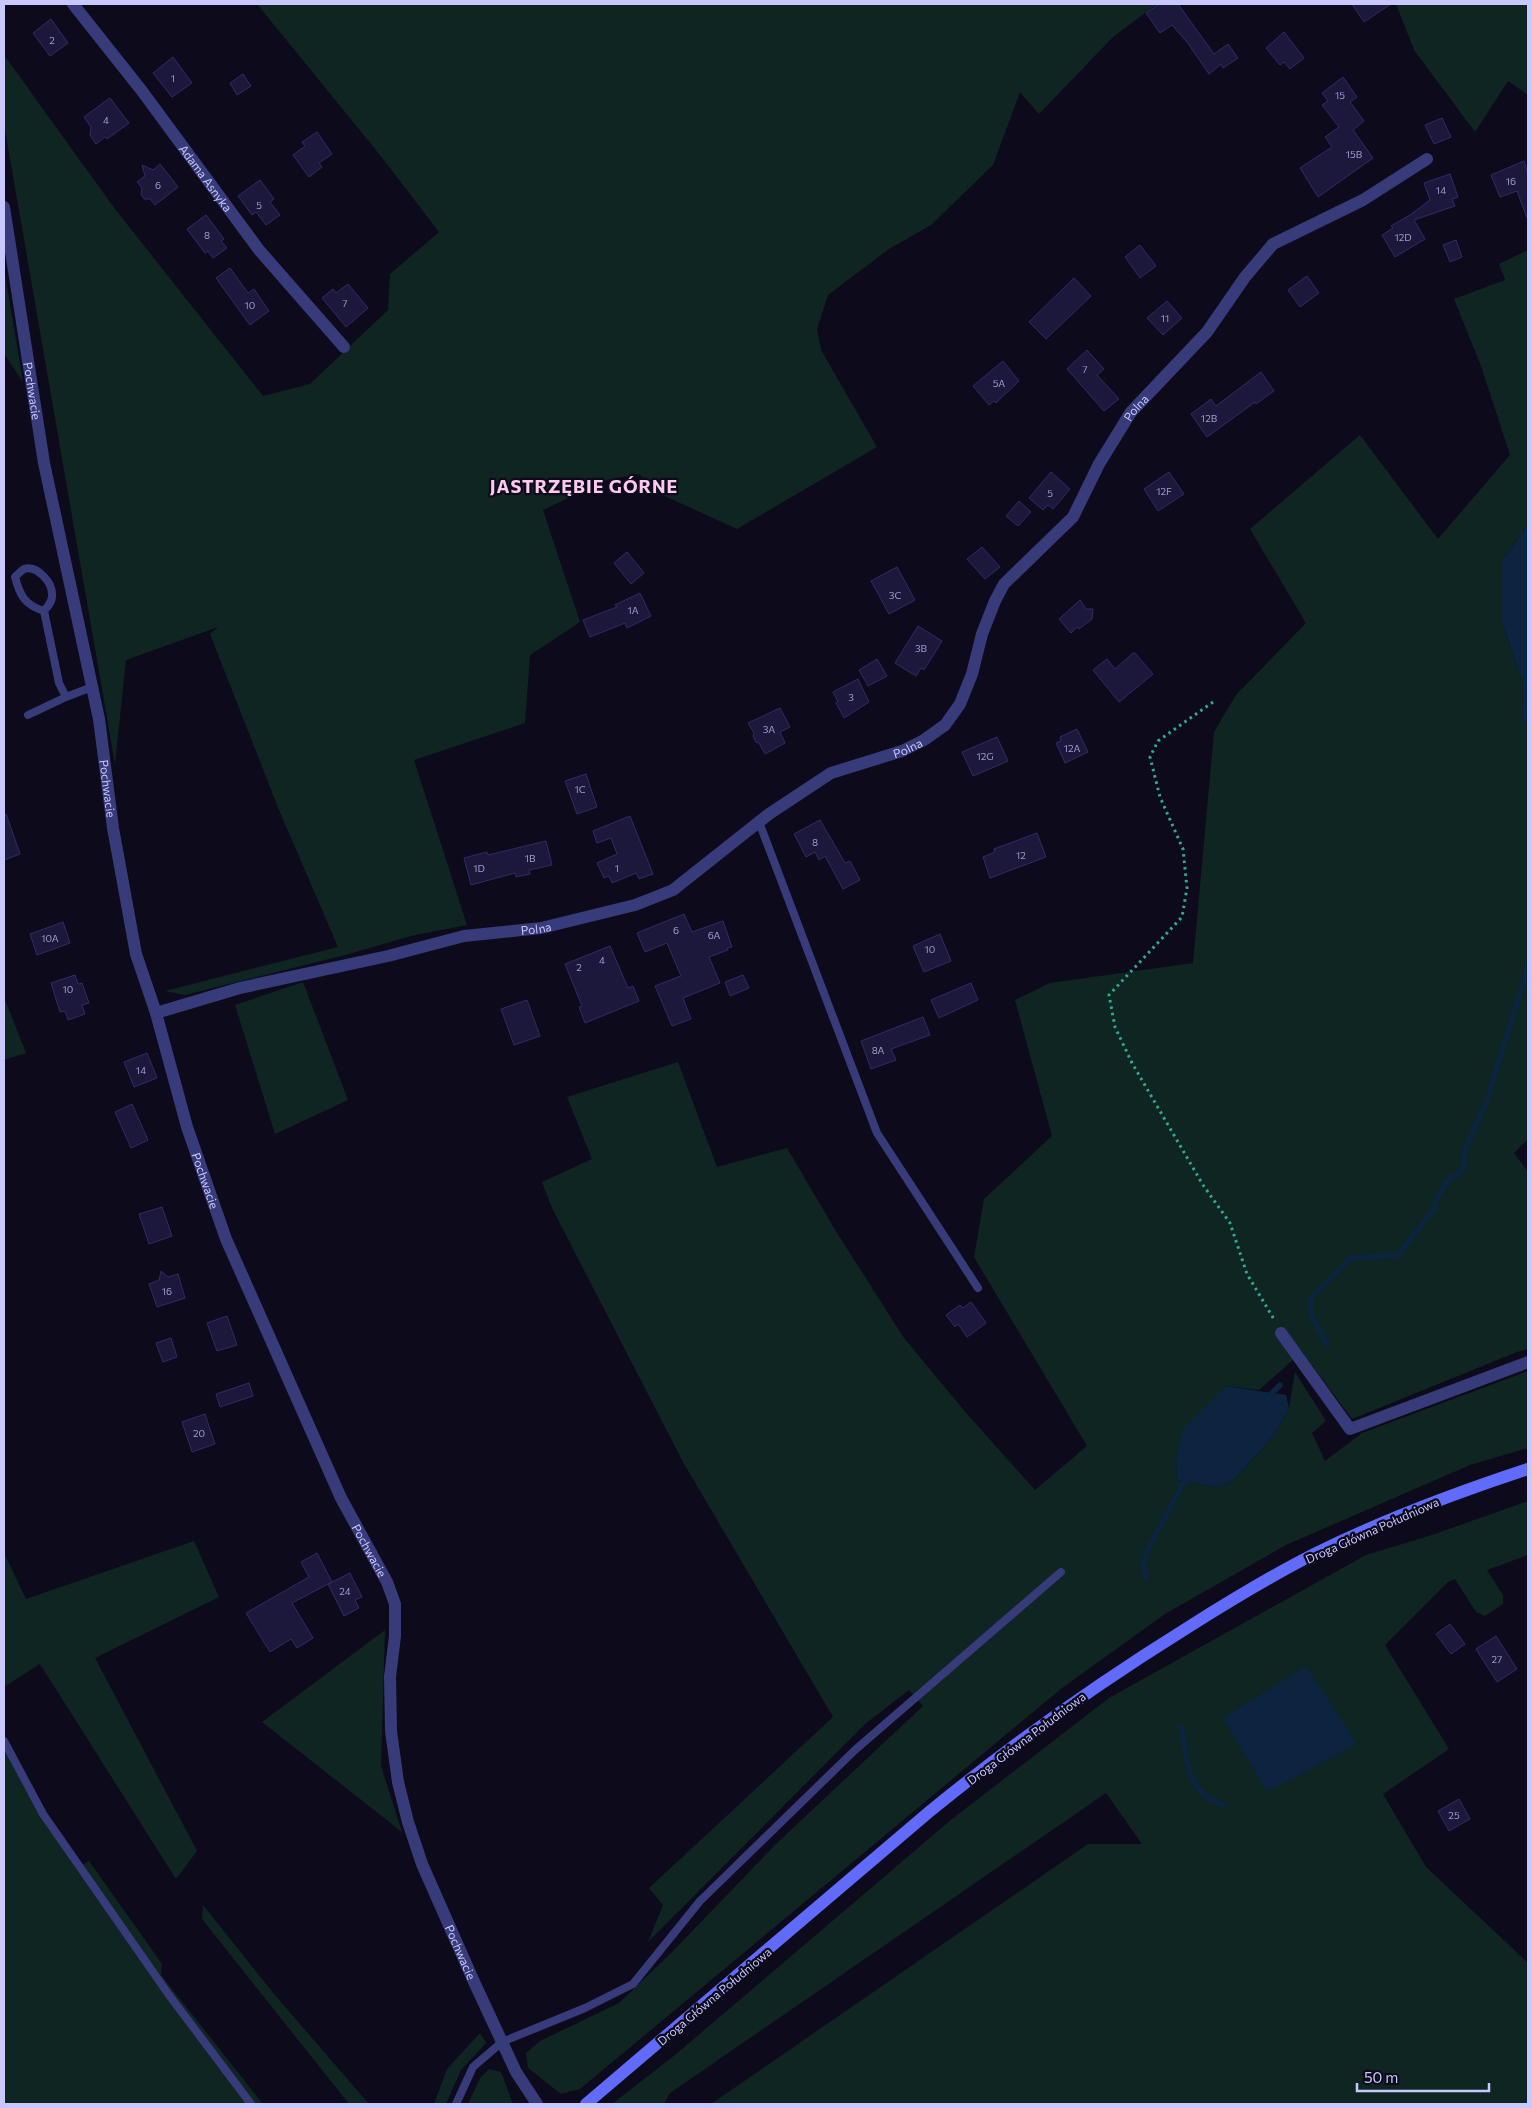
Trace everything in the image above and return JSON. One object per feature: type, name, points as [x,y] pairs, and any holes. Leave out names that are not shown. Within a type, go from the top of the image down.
[{"type":"main road","name":"Droga Główna Południowa","points":[[586,2104],[929,1812],[985,1767],[1078,1698],[1217,1610],[1312,1555],[1415,1510],[1528,1469]]},
{"type":"street","name":"Adama Asnyka","points":[[73,4],[142,91],[259,250],[344,347]]},
{"type":"street","name":"Polna","points":[[156,1013],[240,988],[388,956],[464,936],[541,928],[635,905],[673,890],[759,822],[831,773],[902,751],[924,740],[945,725],[960,704],[972,674],[982,634],[1004,584],[1073,517],[1099,464],[1131,412],[1206,332],[1245,277],[1273,244],[1363,200],[1427,159]]},
{"type":"street","name":"Pochwacie","points":[[4,207],[44,463],[99,719],[113,828],[136,954],[156,1013],[188,1127],[226,1239],[337,1489],[387,1582],[395,1604],[395,1636],[390,1677],[392,1731],[398,1782],[422,1864],[516,2072],[537,2104]]},
{"type":"street","points":[[1281,1332],[1350,1429],[1528,1362]]},
{"type":"lane","points":[[30,568],[37,571],[50,585],[53,594],[50,604],[44,611],[30,606],[22,595],[15,577],[22,570],[30,568]]},
{"type":"lane","points":[[44,611],[59,682],[66,696]]},
{"type":"lane","points":[[28,715],[66,696],[92,687]]},
{"type":"lane","points":[[759,822],[877,1133],[978,1288]]},
{"type":"lane","points":[[456,2104],[473,2067],[502,2042],[585,2008],[633,1984],[700,1902],[856,1750],[1061,1572]]},
{"type":"lane","points":[[4,1740],[43,1814],[169,1995],[251,2104]]},
{"type":"path","points":[[1213,702],[1158,741],[1150,757],[1160,797],[1184,849],[1187,888],[1182,917],[1109,995],[1115,1027],[1132,1063],[1203,1185],[1230,1223],[1247,1274],[1281,1332]]},
{"type":"green space","points":[[257,4],[1157,4],[1113,37],[1039,114],[1020,92],[993,165],[931,225],[889,249],[828,295],[817,329],[821,350],[877,447],[737,529],[658,493],[639,474],[606,480],[543,510],[580,622],[530,655],[525,723],[414,760],[467,925],[411,936],[349,954],[185,995],[165,991],[338,947],[279,810],[210,634],[218,627],[126,660],[115,764],[4,124],[4,55],[115,209],[263,396],[310,384],[388,310],[390,274],[439,232],[380,155]]},
{"type":"green space","points":[[1396,4],[1528,4],[1528,95],[1508,81],[1475,132],[1414,50]]},
{"type":"green space","points":[[1528,250],[1528,524],[1502,561],[1502,623],[1523,683],[1522,721],[1528,724],[1528,1139],[1514,1153],[1528,1172],[1528,1349],[1352,1419],[1302,1352],[1259,1390],[1226,1386],[1176,1465],[1177,1480],[1219,1487],[1235,1479],[1275,1434],[1289,1408],[1295,1372],[1326,1421],[1312,1433],[1325,1461],[1362,1433],[1528,1371],[1528,1448],[1470,1465],[1286,1545],[1165,1614],[1062,1688],[580,2089],[561,2094],[528,2068],[526,2053],[540,2041],[619,2003],[673,1951],[777,1843],[923,1706],[909,1690],[865,1724],[648,1942],[663,1905],[649,1888],[833,1717],[683,1462],[552,1208],[542,1182],[592,1159],[567,1097],[678,1062],[717,1167],[787,1148],[837,1233],[904,1338],[967,1414],[1035,1490],[1087,1446],[974,1257],[984,1199],[1052,1136],[1015,1000],[1050,983],[1193,963],[1214,732],[1236,695],[1306,623],[1250,529],[1360,435],[1438,539],[1510,455],[1481,366],[1454,299],[1505,280],[1499,264]]},
{"type":"green space","points":[[4,268],[23,382],[4,354]]},
{"type":"green space","points":[[303,982],[348,1100],[275,1134],[235,1005]]},
{"type":"green space","points":[[4,997],[26,1053],[4,1060]]},
{"type":"green space","points":[[1528,1501],[1528,1555],[1487,1570],[1503,1595],[1503,1604],[1485,1616],[1476,1612],[1455,1579],[1448,1582],[1385,1645],[1449,1749],[1383,1794],[1426,1867],[1528,1963],[1528,2104],[711,2104],[1088,1844],[1142,1844],[1106,1793],[670,2093],[664,2104],[612,2104],[675,2055],[952,1819],[1109,1698],[1366,1555],[1432,1535]]},
{"type":"green space","points":[[194,1541],[219,1597],[95,1658],[197,1851],[176,1879],[40,1664],[4,1687],[4,1553],[26,1599]]},
{"type":"green space","points":[[385,1630],[381,1766],[402,1832],[262,1722]]},
{"type":"green space","points":[[4,1748],[76,1869],[89,1861],[162,1964],[161,1975],[263,2104],[4,2104]]},
{"type":"green space","points":[[203,1905],[274,1994],[369,2104],[349,2104],[202,1919]]},
{"type":"green space","points":[[480,2033],[486,2043],[461,2070],[446,2104],[434,2104],[447,2069]]},
{"type":"green space","points":[[489,2069],[501,2072],[513,2104],[468,2104],[480,2078]]},
{"type":"water","points":[[1528,524],[1528,724],[1522,721],[1523,683],[1502,623],[1502,561]]},
{"type":"water","points":[[1226,1386],[1286,1395],[1289,1408],[1275,1434],[1235,1479],[1219,1487],[1177,1480],[1176,1465],[1182,1430]]},
{"type":"water","points":[[1306,1666],[1357,1744],[1267,1792],[1223,1718]]},
{"type":"building","points":[[1159,4],[1178,4],[1214,54],[1228,44],[1238,58],[1223,68],[1221,64],[1209,74],[1187,42],[1172,25],[1160,33],[1146,13]]},
{"type":"building","points":[[1352,4],[1391,4],[1364,22]]},
{"type":"building","points":[[51,19],[68,43],[50,56],[33,33]]},
{"type":"building","points":[[1284,32],[1304,58],[1290,69],[1284,62],[1280,65],[1266,48]]},
{"type":"building","points":[[173,57],[192,83],[172,97],[153,73]]},
{"type":"building","points":[[243,74],[251,86],[237,95],[230,83]]},
{"type":"building","points":[[1343,77],[1357,97],[1350,102],[1364,121],[1353,130],[1373,158],[1318,197],[1300,168],[1332,147],[1325,137],[1339,127],[1322,105],[1328,101],[1322,93]]},
{"type":"building","points":[[110,98],[129,123],[107,139],[105,137],[96,144],[90,135],[91,127],[84,117]]},
{"type":"building","points":[[1442,118],[1451,137],[1434,144],[1425,125]]},
{"type":"building","points":[[317,132],[332,154],[319,163],[322,167],[309,177],[293,155],[305,146],[302,142]]},
{"type":"building","points":[[1524,161],[1528,174],[1528,218],[1517,191],[1500,197],[1491,175]]},
{"type":"building","points":[[160,164],[178,187],[155,205],[150,199],[144,199],[141,194],[142,188],[137,182],[145,176],[142,165],[153,170]]},
{"type":"building","points":[[1450,174],[1458,197],[1452,199],[1455,206],[1414,220],[1425,239],[1395,257],[1382,235],[1393,228],[1391,226],[1430,200],[1424,183]]},
{"type":"building","points":[[260,180],[274,199],[270,202],[280,215],[266,225],[256,212],[252,215],[238,196]]},
{"type":"building","points":[[206,215],[224,239],[221,241],[227,248],[213,258],[208,251],[205,253],[187,229]]},
{"type":"building","points":[[1456,240],[1462,257],[1450,262],[1443,245]]},
{"type":"building","points":[[1140,245],[1156,266],[1140,278],[1125,257]]},
{"type":"building","points":[[230,268],[248,293],[254,289],[269,311],[250,325],[216,278]]},
{"type":"building","points":[[1307,276],[1319,293],[1300,307],[1288,290]]},
{"type":"building","points":[[1074,278],[1091,296],[1046,339],[1029,322]]},
{"type":"building","points":[[348,284],[368,308],[346,327],[322,298],[333,289],[336,293]]},
{"type":"building","points":[[1167,301],[1182,318],[1163,335],[1147,318]]},
{"type":"building","points":[[1087,350],[1104,369],[1097,375],[1119,399],[1104,411],[1067,369]]},
{"type":"building","points":[[1003,361],[1019,381],[996,403],[994,401],[989,405],[973,386]]},
{"type":"building","points":[[1261,372],[1274,391],[1256,404],[1255,402],[1207,437],[1191,414],[1211,399],[1216,406]]},
{"type":"building","points":[[1051,472],[1070,489],[1053,509],[1048,505],[1043,510],[1029,498]]},
{"type":"building","points":[[1169,472],[1184,494],[1158,511],[1144,489]]},
{"type":"building","points":[[1019,501],[1031,512],[1018,526],[1006,516]]},
{"type":"building","points":[[982,547],[1000,567],[985,579],[967,559]]},
{"type":"building","points":[[627,552],[644,573],[631,584],[614,563]]},
{"type":"building","points":[[897,567],[915,600],[889,614],[871,581]]},
{"type":"building","points":[[640,593],[651,616],[627,628],[625,623],[590,637],[583,620],[617,607],[615,605]]},
{"type":"building","points":[[1080,600],[1086,609],[1093,609],[1092,619],[1079,629],[1077,627],[1071,633],[1059,619]]},
{"type":"building","points":[[918,626],[942,641],[924,670],[921,668],[916,676],[895,663]]},
{"type":"building","points":[[1133,653],[1153,674],[1119,702],[1093,670],[1107,659],[1115,669]]},
{"type":"building","points":[[877,659],[887,676],[868,686],[859,670]]},
{"type":"building","points":[[858,679],[869,702],[844,718],[836,703],[838,702],[833,692]]},
{"type":"building","points":[[780,708],[790,727],[780,732],[785,743],[765,754],[759,743],[756,742],[753,736],[754,733],[748,723]]},
{"type":"building","points":[[1077,729],[1088,752],[1065,763],[1056,743],[1061,741],[1060,737]]},
{"type":"building","points":[[997,737],[1008,761],[973,776],[962,752]]},
{"type":"building","points":[[586,774],[597,807],[577,814],[565,781]]},
{"type":"building","points":[[6,814],[20,854],[4,860],[4,815]]},
{"type":"building","points":[[630,816],[653,874],[639,879],[636,873],[612,883],[609,876],[604,878],[597,863],[617,854],[611,838],[597,843],[593,831]]},
{"type":"building","points":[[820,820],[845,863],[850,861],[860,880],[843,889],[825,856],[819,860],[815,852],[806,857],[794,834]]},
{"type":"building","points":[[1037,833],[1046,857],[990,878],[983,857],[995,852],[994,849]]},
{"type":"building","points":[[546,841],[552,865],[529,870],[530,874],[516,877],[515,873],[471,885],[464,858],[487,852],[488,855]]},
{"type":"building","points":[[684,914],[692,932],[723,921],[732,947],[709,957],[720,983],[683,998],[691,1019],[672,1026],[655,986],[681,976],[667,943],[645,952],[637,933]]},
{"type":"building","points":[[63,922],[70,943],[37,955],[30,934]]},
{"type":"building","points":[[940,934],[951,961],[924,972],[913,946]]},
{"type":"building","points":[[610,946],[628,988],[633,986],[639,1001],[585,1023],[579,1007],[582,1006],[565,964]]},
{"type":"building","points":[[75,975],[78,984],[82,983],[89,1003],[82,1005],[85,1014],[68,1020],[65,1011],[60,1012],[51,983]]},
{"type":"building","points":[[743,975],[749,988],[730,996],[725,982]]},
{"type":"building","points":[[971,983],[978,1000],[939,1018],[931,1000]]},
{"type":"building","points":[[527,1000],[540,1036],[514,1045],[501,1009]]},
{"type":"building","points":[[923,1017],[930,1035],[891,1049],[896,1060],[871,1069],[861,1041]]},
{"type":"building","points":[[147,1053],[157,1078],[134,1087],[124,1062]]},
{"type":"building","points":[[132,1104],[148,1140],[131,1148],[115,1112]]},
{"type":"building","points":[[162,1207],[172,1236],[149,1244],[139,1214]]},
{"type":"building","points":[[161,1271],[168,1277],[178,1274],[185,1298],[157,1307],[149,1284],[159,1280]]},
{"type":"building","points":[[971,1302],[986,1323],[967,1337],[958,1324],[955,1327],[946,1315],[960,1305],[963,1308]]},
{"type":"building","points":[[227,1316],[237,1345],[217,1351],[207,1323]]},
{"type":"building","points":[[171,1338],[177,1357],[163,1362],[156,1343]]},
{"type":"building","points":[[249,1383],[253,1396],[220,1407],[216,1394]]},
{"type":"building","points":[[205,1414],[215,1444],[192,1452],[182,1422]]},
{"type":"building","points":[[317,1553],[332,1582],[292,1603],[313,1638],[297,1648],[291,1639],[270,1652],[246,1613],[309,1577],[301,1562]]},
{"type":"building","points":[[350,1573],[362,1597],[355,1600],[359,1608],[344,1616],[328,1584]]},
{"type":"building","points":[[1450,1624],[1465,1644],[1451,1654],[1436,1634]]},
{"type":"building","points":[[1496,1636],[1517,1669],[1497,1682],[1476,1649]]},
{"type":"building","points":[[1459,1799],[1470,1819],[1449,1831],[1438,1811]]},
{"type":"waterway","points":[[1327,1344],[1311,1315],[1311,1298],[1351,1258],[1398,1255],[1436,1206],[1435,1201],[1448,1180],[1461,1171],[1465,1162],[1464,1152],[1486,1102],[1525,978],[1528,962]]},
{"type":"waterway","points":[[1267,1398],[1280,1385]]},
{"type":"waterway","points":[[1146,1578],[1143,1562],[1149,1547],[1184,1482],[1189,1477]]},
{"type":"waterway","points":[[1181,1726],[1185,1754],[1194,1782],[1208,1797],[1223,1805]]},
{"type":"district","name":"JASTRZĘBIE GÓRNE","points":[[584,486]]}]
